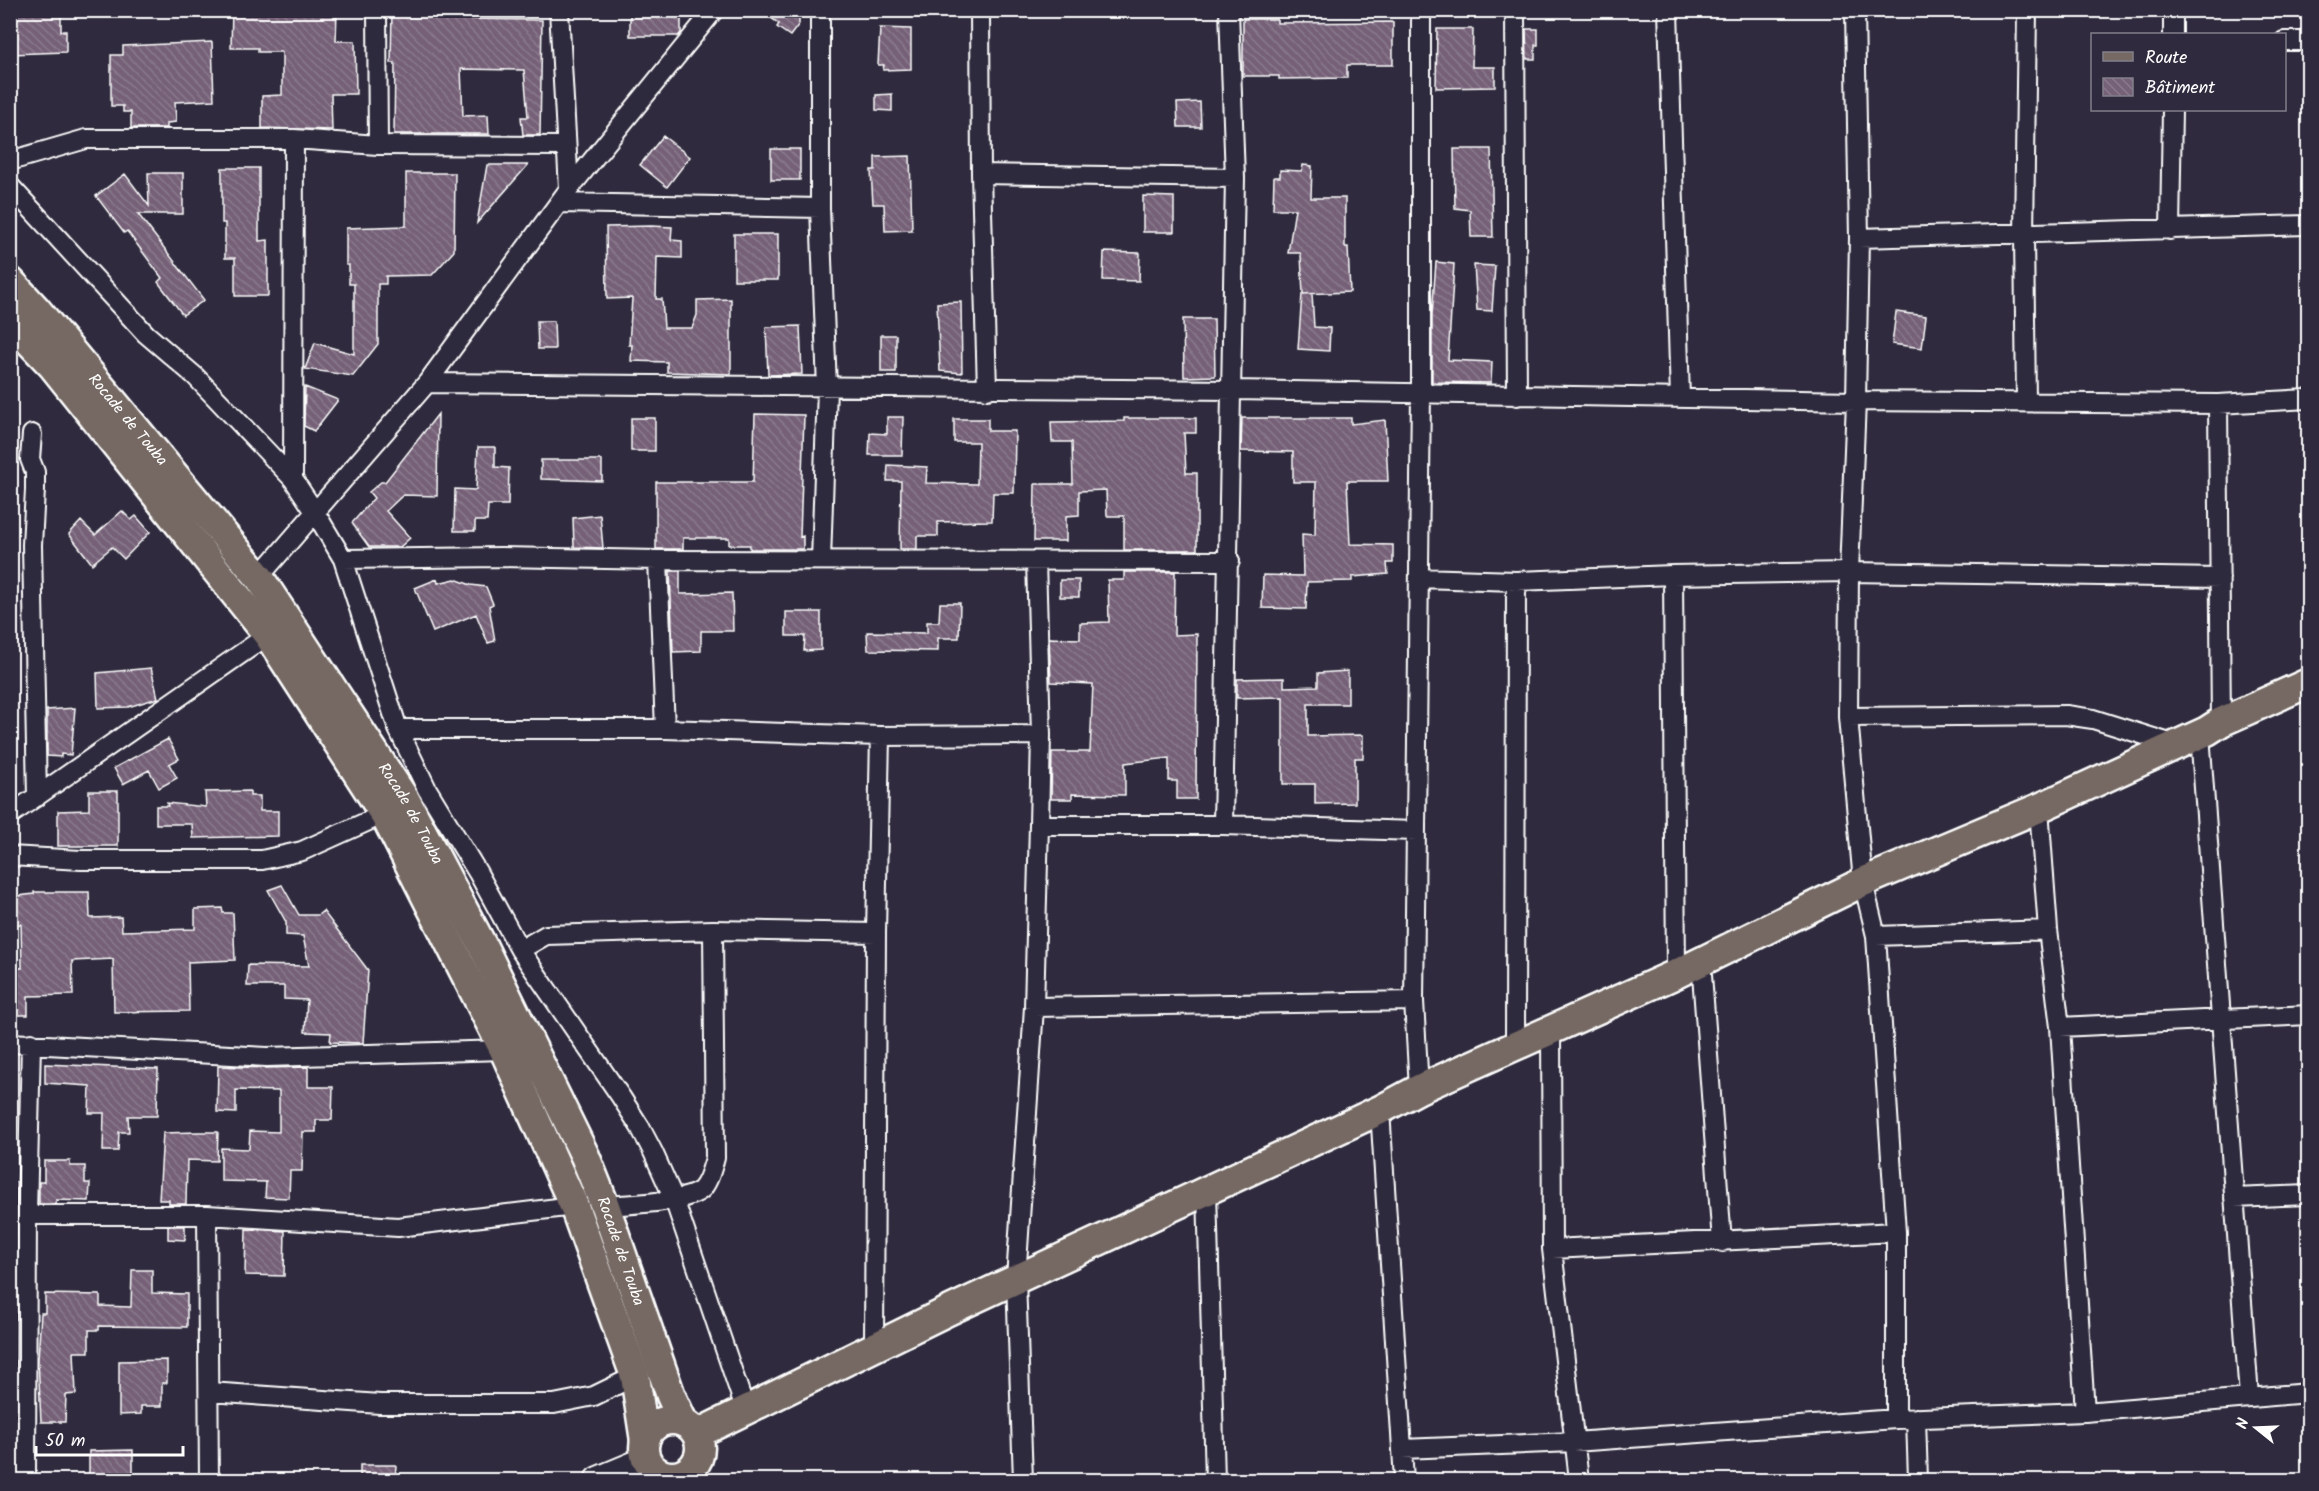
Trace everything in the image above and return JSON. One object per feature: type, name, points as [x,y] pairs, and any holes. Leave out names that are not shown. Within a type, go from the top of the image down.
[{"type":"main road","name":"Rocade de Touba","points":[[10,281],[36,309],[259,577],[405,801],[483,947],[585,1156],[606,1206],[671,1396],[696,1449]]},
{"type":"main road","name":"Rocade de Touba","points":[[10,321],[52,364],[268,635],[405,801],[504,1050],[574,1206],[635,1376],[653,1464]]},
{"type":"main road","points":[[696,1449],[673,1419],[655,1425],[648,1432],[653,1464],[670,1476],[681,1475],[690,1470],[696,1449],[746,1411],[874,1347],[1380,1110],[1419,1089],[1689,968],[1863,882],[2039,808],[2308,683]]},
{"type":"main road","points":[[598,1480],[653,1464]]},
{"type":"street","points":[[377,10],[378,145]]},
{"type":"street","points":[[559,10],[566,146],[564,196]]},
{"type":"street","points":[[259,577],[427,383],[564,196],[714,10]]},
{"type":"street","points":[[820,10],[820,208],[827,388],[822,560]]},
{"type":"street","points":[[980,10],[981,174],[987,390]]},
{"type":"street","points":[[1223,825],[1230,561],[1235,177],[1229,10]]},
{"type":"street","points":[[1419,1089],[1414,1002],[1421,393],[1421,10]]},
{"type":"street","points":[[1515,10],[1517,396]]},
{"type":"street","points":[[1668,10],[1680,398]]},
{"type":"street","points":[[1855,10],[1858,238],[1856,401],[1848,572],[1848,717],[1863,882],[1876,936],[1896,1232],[1896,1419]]},
{"type":"street","points":[[2026,401],[2024,235],[2027,10]]},
{"type":"street","points":[[2173,10],[2173,33]]},
{"type":"street","points":[[2286,41],[2308,41]]},
{"type":"street","points":[[2170,230],[2172,111]]},
{"type":"street","points":[[293,479],[294,139]]},
{"type":"street","points":[[10,161],[86,140],[294,139],[378,145],[566,146]]},
{"type":"street","points":[[981,174],[1235,177]]},
{"type":"street","points":[[10,186],[146,334],[195,376],[293,479],[315,512],[343,559],[398,729],[405,801],[478,873],[520,950],[640,1127],[674,1199],[746,1411]]},
{"type":"street","points":[[564,196],[820,208]]},
{"type":"street","points":[[1858,238],[2308,225]]},
{"type":"street","points":[[427,383],[987,390],[1233,390],[1856,401],[2218,404],[2308,399]]},
{"type":"street","points":[[2218,404],[2220,578],[2199,734],[2249,1397]]},
{"type":"street","points":[[32,434],[30,459],[35,472],[32,545],[37,797]]},
{"type":"street","points":[[343,559],[501,557],[658,560],[1230,561]]},
{"type":"street","points":[[658,560],[665,729]]},
{"type":"street","points":[[1023,1480],[1016,1279],[1034,1007],[1041,735],[1036,561]]},
{"type":"street","points":[[1419,578],[1516,581],[1848,572],[2220,578]]},
{"type":"street","points":[[1673,575],[1689,968],[1722,1242]]},
{"type":"street","points":[[1515,1046],[1516,581]]},
{"type":"street","points":[[10,815],[268,635]]},
{"type":"street","points":[[1848,717],[2066,715],[2199,734]]},
{"type":"street","points":[[398,729],[665,729],[880,736],[1041,735]]},
{"type":"street","points":[[874,1347],[876,933],[880,736]]},
{"type":"street","points":[[10,856],[81,860],[262,860],[303,851],[405,801]]},
{"type":"street","points":[[2039,808],[2048,930],[2060,1027],[2085,1412]]},
{"type":"street","points":[[1039,825],[1223,825],[1416,831]]},
{"type":"street","points":[[520,950],[546,935],[713,930],[876,933]]},
{"type":"street","points":[[606,1206],[674,1199],[702,1189],[710,1175],[715,1158],[713,930]]},
{"type":"street","points":[[1876,936],[2048,930]]},
{"type":"street","points":[[1034,1007],[1414,1002]]},
{"type":"street","points":[[2060,1027],[2308,1015]]},
{"type":"street","points":[[1551,1030],[1552,1249],[1579,1480]]},
{"type":"street","points":[[10,1043],[267,1057],[504,1050]]},
{"type":"street","points":[[26,1480],[18,1426],[27,1215],[31,1043]]},
{"type":"street","points":[[1380,1110],[1404,1480]]},
{"type":"street","points":[[1207,1191],[1215,1480]]},
{"type":"street","points":[[2234,1198],[2308,1195]]},
{"type":"street","points":[[27,1215],[207,1215],[398,1227],[574,1206]]},
{"type":"street","points":[[207,1215],[209,1480]]},
{"type":"street","points":[[1552,1249],[1896,1232]]},
{"type":"street","points":[[210,1392],[380,1404],[554,1404],[594,1396],[635,1376]]},
{"type":"street","points":[[1402,1449],[1574,1442],[1896,1419],[2085,1412],[2308,1394]]},
{"type":"street","points":[[1916,1418],[1918,1480]]},
{"type":"building","points":[[10,10],[61,10],[61,31],[66,31],[66,52],[10,54]]},
{"type":"building","points":[[232,10],[337,10],[336,41],[355,41],[356,94],[331,94],[332,130],[262,128],[262,96],[282,95],[282,52],[258,52],[258,48],[231,48]]},
{"type":"building","points":[[392,10],[463,10],[463,19],[542,20],[540,135],[523,135],[521,117],[528,117],[524,70],[461,69],[463,116],[488,115],[489,134],[394,134],[395,63],[391,63]]},
{"type":"building","points":[[630,10],[681,10],[681,33],[678,36],[630,36]]},
{"type":"building","points":[[761,10],[799,10],[799,24],[790,36],[777,27],[779,24]]},
{"type":"building","points":[[1243,19],[1277,19],[1277,23],[1393,22],[1393,65],[1347,65],[1347,78],[1279,79],[1279,76],[1243,76]]},
{"type":"building","points":[[880,28],[911,29],[911,69],[883,70],[884,65],[878,65]]},
{"type":"building","points":[[1437,29],[1473,29],[1472,67],[1495,67],[1495,87],[1436,88]]},
{"type":"building","points":[[1526,29],[1538,29],[1535,59],[1527,59]]},
{"type":"building","points":[[212,42],[214,100],[175,102],[176,122],[167,123],[167,128],[131,128],[131,112],[123,112],[123,106],[111,106],[111,55],[123,55],[123,46]]},
{"type":"building","points":[[892,94],[892,111],[876,110],[876,95]]},
{"type":"building","points":[[1200,102],[1201,127],[1178,127],[1177,103]]},
{"type":"building","points":[[663,136],[690,157],[667,187],[640,165]]},
{"type":"building","points":[[771,149],[800,149],[800,180],[771,180]]},
{"type":"building","points":[[1454,149],[1491,149],[1493,237],[1471,237],[1470,210],[1455,208]]},
{"type":"building","points":[[910,156],[912,230],[885,231],[884,204],[873,204],[871,170],[875,170],[875,157]]},
{"type":"building","points":[[487,165],[528,165],[477,223]]},
{"type":"building","points":[[1303,165],[1312,166],[1311,198],[1345,198],[1345,247],[1348,247],[1350,292],[1303,294],[1301,255],[1300,253],[1288,253],[1295,209],[1273,209],[1274,177],[1280,177],[1280,170],[1302,171]]},
{"type":"building","points":[[222,168],[259,168],[259,241],[268,240],[268,296],[235,296],[235,258],[225,258],[225,223],[222,223]]},
{"type":"building","points":[[148,173],[183,173],[183,214],[138,214],[204,300],[183,315],[158,282],[162,278],[127,231],[124,233],[96,196],[125,174],[149,206]]},
{"type":"building","points":[[406,173],[455,173],[454,251],[432,275],[386,276],[386,284],[378,284],[378,344],[353,376],[305,369],[315,343],[354,354],[354,284],[349,284],[349,265],[346,265],[346,228],[406,226]]},
{"type":"building","points":[[1143,196],[1174,197],[1174,232],[1143,232]]},
{"type":"building","points":[[606,227],[672,227],[671,240],[682,241],[682,258],[657,257],[656,299],[662,299],[664,328],[692,328],[697,315],[697,300],[731,299],[731,374],[667,372],[667,362],[631,361],[632,345],[629,345],[632,298],[607,299]]},
{"type":"building","points":[[734,234],[778,234],[778,280],[734,280]]},
{"type":"building","points":[[1104,252],[1140,253],[1139,281],[1103,280]]},
{"type":"building","points":[[1436,262],[1454,264],[1448,360],[1492,362],[1491,383],[1432,382],[1432,315]]},
{"type":"building","points":[[1474,265],[1495,266],[1492,311],[1477,310]]},
{"type":"building","points":[[1302,294],[1312,294],[1314,327],[1330,328],[1329,351],[1298,349]]},
{"type":"building","points":[[961,302],[962,373],[940,371],[937,303]]},
{"type":"building","points":[[1896,312],[1926,316],[1922,348],[1892,344]]},
{"type":"building","points":[[1183,319],[1214,319],[1215,376],[1184,377]]},
{"type":"building","points":[[537,321],[554,321],[555,349],[538,349]]},
{"type":"building","points":[[800,326],[802,374],[768,375],[766,327]]},
{"type":"building","points":[[881,335],[896,335],[896,372],[881,372]]},
{"type":"building","points":[[305,387],[338,400],[314,431],[304,426]]},
{"type":"building","points":[[438,414],[437,496],[403,495],[386,511],[410,538],[400,547],[369,547],[352,523],[374,498],[369,492],[381,482],[385,482]]},
{"type":"building","points":[[755,414],[804,415],[800,537],[803,536],[803,549],[750,549],[750,545],[729,545],[729,538],[683,538],[683,549],[656,549],[656,482],[753,482]]},
{"type":"building","points":[[887,417],[903,417],[902,455],[869,455],[870,433],[887,434]]},
{"type":"building","points":[[631,418],[655,418],[655,451],[631,451]]},
{"type":"building","points":[[1124,418],[1196,418],[1196,433],[1184,433],[1186,473],[1197,473],[1197,550],[1124,550],[1124,516],[1107,516],[1106,490],[1079,491],[1079,515],[1066,516],[1066,541],[1034,541],[1035,484],[1073,484],[1072,442],[1052,442],[1051,422],[1124,421]]},
{"type":"building","points":[[1242,418],[1351,418],[1351,424],[1385,420],[1388,481],[1347,481],[1350,544],[1393,545],[1393,563],[1387,563],[1388,574],[1352,577],[1352,581],[1307,582],[1306,609],[1262,608],[1263,575],[1303,576],[1302,534],[1315,535],[1316,482],[1293,482],[1293,452],[1241,451]]},
{"type":"building","points":[[954,419],[988,419],[988,431],[1015,431],[1014,493],[993,493],[992,521],[938,522],[938,536],[917,536],[917,549],[900,549],[901,481],[887,481],[888,465],[927,467],[926,483],[977,484],[978,442],[954,442]]},
{"type":"building","points":[[478,447],[495,447],[495,467],[509,468],[508,505],[488,505],[487,521],[475,521],[475,531],[454,531],[455,489],[476,490]]},
{"type":"building","points":[[541,460],[602,460],[602,481],[541,479]]},
{"type":"building","points":[[122,511],[131,520],[136,516],[150,532],[124,559],[112,547],[92,564],[69,534],[81,521],[95,535]]},
{"type":"building","points":[[600,515],[603,548],[574,547],[573,518]]},
{"type":"building","points":[[670,571],[680,571],[680,594],[732,593],[733,631],[701,631],[701,651],[673,652]]},
{"type":"building","points":[[1124,572],[1175,572],[1174,635],[1197,634],[1196,799],[1177,799],[1177,781],[1169,781],[1169,758],[1125,763],[1125,795],[1072,794],[1072,799],[1051,799],[1052,752],[1090,752],[1093,684],[1051,682],[1049,638],[1080,639],[1080,623],[1109,622],[1108,580],[1124,580]]},
{"type":"building","points":[[437,579],[438,583],[455,579],[471,585],[486,587],[493,604],[489,606],[495,641],[488,643],[476,614],[433,632],[415,588]]},
{"type":"building","points":[[1060,580],[1079,580],[1079,597],[1060,597]]},
{"type":"building","points":[[940,603],[960,603],[959,638],[938,638],[938,651],[868,650],[867,632],[927,633],[927,622],[939,622]]},
{"type":"building","points":[[786,612],[821,612],[821,650],[804,651],[805,636],[786,636]]},
{"type":"building","points":[[151,668],[158,698],[128,707],[98,708],[97,673]]},
{"type":"building","points":[[1348,671],[1348,704],[1308,704],[1308,736],[1363,735],[1363,758],[1355,758],[1355,803],[1315,804],[1315,784],[1283,784],[1283,697],[1237,698],[1237,679],[1284,678],[1284,687],[1318,686],[1318,673]]},
{"type":"building","points":[[75,708],[71,755],[47,756],[47,710]]},
{"type":"building","points":[[168,739],[179,759],[169,764],[177,778],[159,788],[149,770],[123,784],[114,768]]},
{"type":"building","points":[[89,791],[118,791],[118,846],[58,846],[58,811],[89,810]]},
{"type":"building","points":[[250,791],[250,796],[260,796],[260,811],[278,811],[278,836],[193,838],[192,824],[156,824],[156,806],[168,806],[167,803],[206,807],[205,792]]},
{"type":"building","points":[[282,885],[299,915],[318,915],[323,911],[368,970],[363,1043],[330,1042],[331,1033],[305,1032],[307,1000],[284,999],[284,986],[247,986],[248,965],[309,966],[303,936],[286,935],[286,922],[268,890]]},
{"type":"building","points":[[34,892],[89,892],[90,918],[121,917],[122,931],[195,929],[195,909],[222,908],[223,913],[233,913],[235,960],[188,962],[189,1011],[114,1012],[113,959],[72,961],[73,995],[28,996],[28,1015],[10,1015],[10,968],[22,968],[21,924],[10,926],[10,897],[34,894]]},
{"type":"building","points":[[45,1064],[158,1069],[157,1116],[128,1116],[129,1132],[119,1132],[118,1151],[103,1151],[104,1113],[89,1113],[90,1086],[45,1083]]},
{"type":"building","points":[[218,1066],[308,1067],[308,1087],[333,1087],[332,1120],[316,1120],[316,1132],[303,1132],[302,1171],[290,1171],[289,1198],[265,1197],[266,1182],[221,1181],[221,1148],[249,1149],[250,1131],[279,1132],[279,1091],[236,1090],[236,1113],[217,1112]]},
{"type":"building","points":[[218,1132],[217,1161],[187,1160],[186,1204],[169,1204],[169,1200],[159,1200],[163,1133]]},
{"type":"building","points":[[44,1161],[70,1161],[70,1166],[85,1166],[85,1183],[90,1183],[89,1201],[56,1200],[56,1204],[39,1204],[39,1182],[44,1182]]},
{"type":"building","points":[[10,1182],[17,1182],[16,1218],[10,1218]]},
{"type":"building","points":[[168,1226],[185,1226],[185,1240],[168,1239]]},
{"type":"building","points":[[246,1229],[285,1231],[284,1276],[245,1275]]},
{"type":"building","points":[[132,1270],[152,1270],[152,1293],[187,1294],[187,1327],[99,1326],[99,1330],[89,1330],[89,1352],[74,1352],[76,1394],[66,1395],[65,1422],[41,1422],[38,1359],[41,1313],[45,1313],[45,1294],[100,1295],[100,1306],[131,1307]]},
{"type":"building","points":[[167,1360],[167,1383],[162,1383],[162,1406],[141,1406],[141,1414],[119,1415],[119,1361]]},
{"type":"building","points":[[133,1450],[133,1477],[89,1480],[89,1451]]},
{"type":"building","points":[[360,1465],[396,1465],[395,1480],[360,1480]]}]
